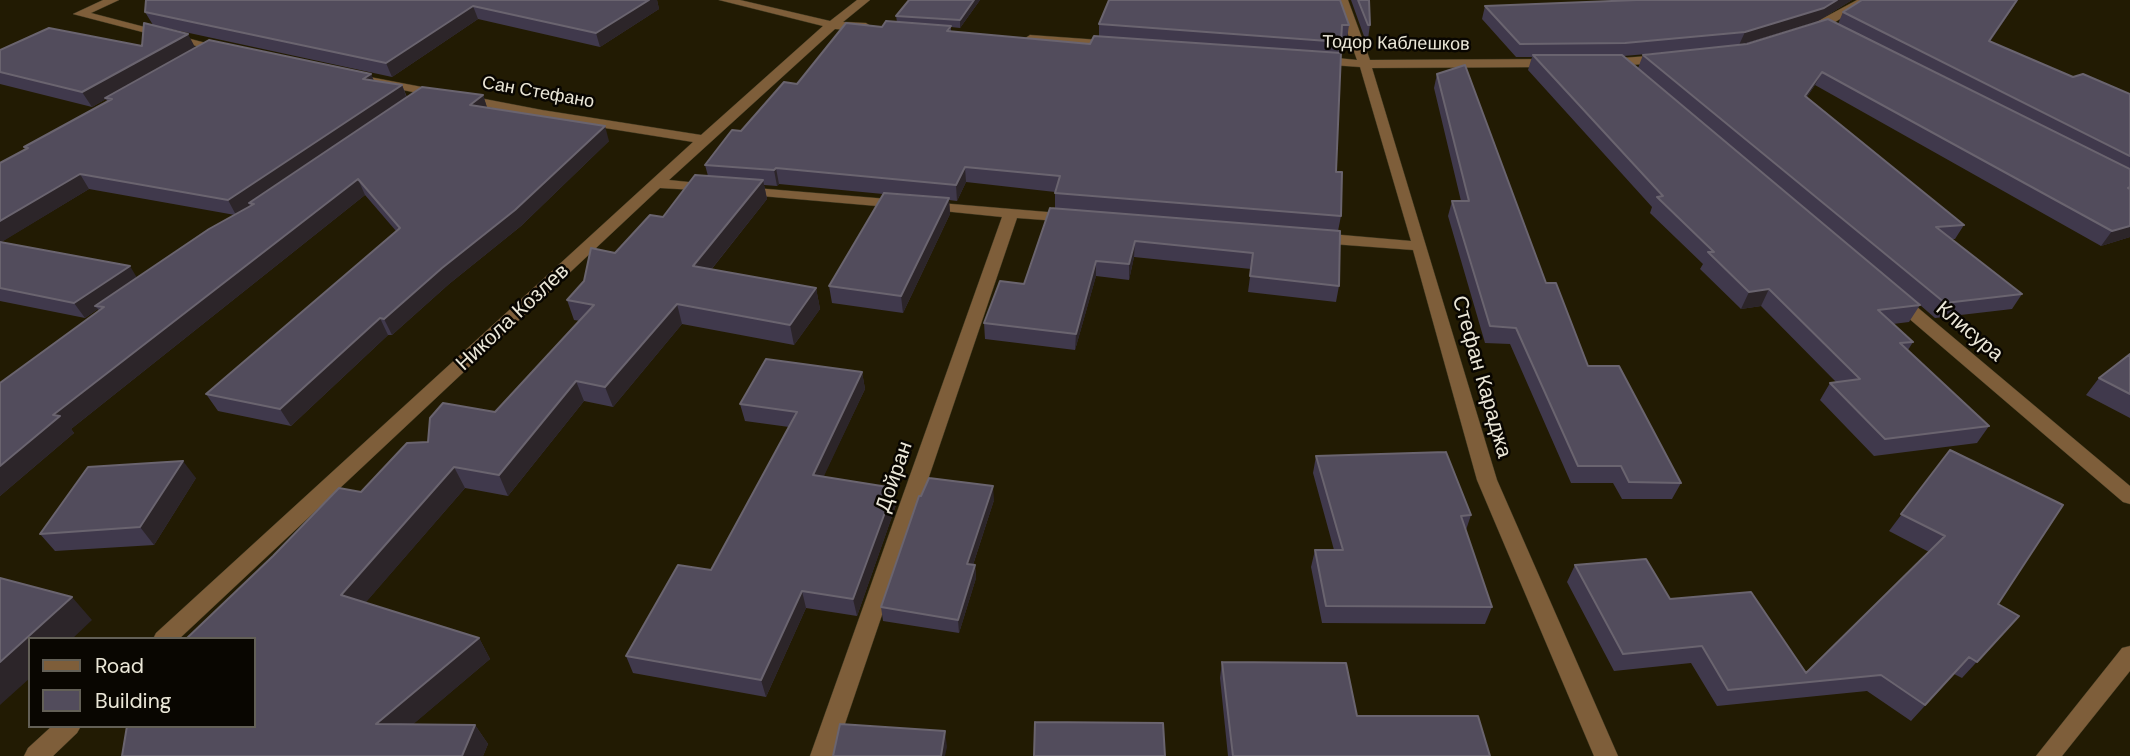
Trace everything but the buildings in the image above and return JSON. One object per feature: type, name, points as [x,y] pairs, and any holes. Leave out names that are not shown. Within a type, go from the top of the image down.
[{"type":"street","points":[[113,0],[79,14],[208,51],[241,53]]},
{"type":"street","points":[[724,0],[832,25],[873,28]]},
{"type":"street","name":"Никола Козлев","points":[[166,637],[704,140],[832,25],[864,0]]},
{"type":"street","name":"Стефан Караджа","points":[[1342,0],[1365,64],[1420,246],[1487,480],[1606,756]]},
{"type":"street","points":[[1800,32],[1829,28],[1865,0]]},
{"type":"street","points":[[1023,39],[1132,47]]},
{"type":"street","points":[[1594,63],[1674,58]]},
{"type":"street","name":"Тодор Каблешков","points":[[1310,60],[1365,64],[1567,63]]},
{"type":"street","points":[[1621,63],[1642,81]]},
{"type":"street","name":"Сан Стефано","points":[[336,73],[542,114],[704,140]]},
{"type":"street","points":[[407,108],[430,92]]},
{"type":"street","points":[[659,184],[1093,219]]},
{"type":"street","name":"Дойран","points":[[822,756],[1011,213]]},
{"type":"street","points":[[1297,236],[1420,246]]},
{"type":"street","name":"Клисура","points":[[1886,289],[2130,497]]},
{"type":"street","points":[[2048,756],[2130,655]]},
{"type":"street","points":[[36,756],[67,728]]}]
